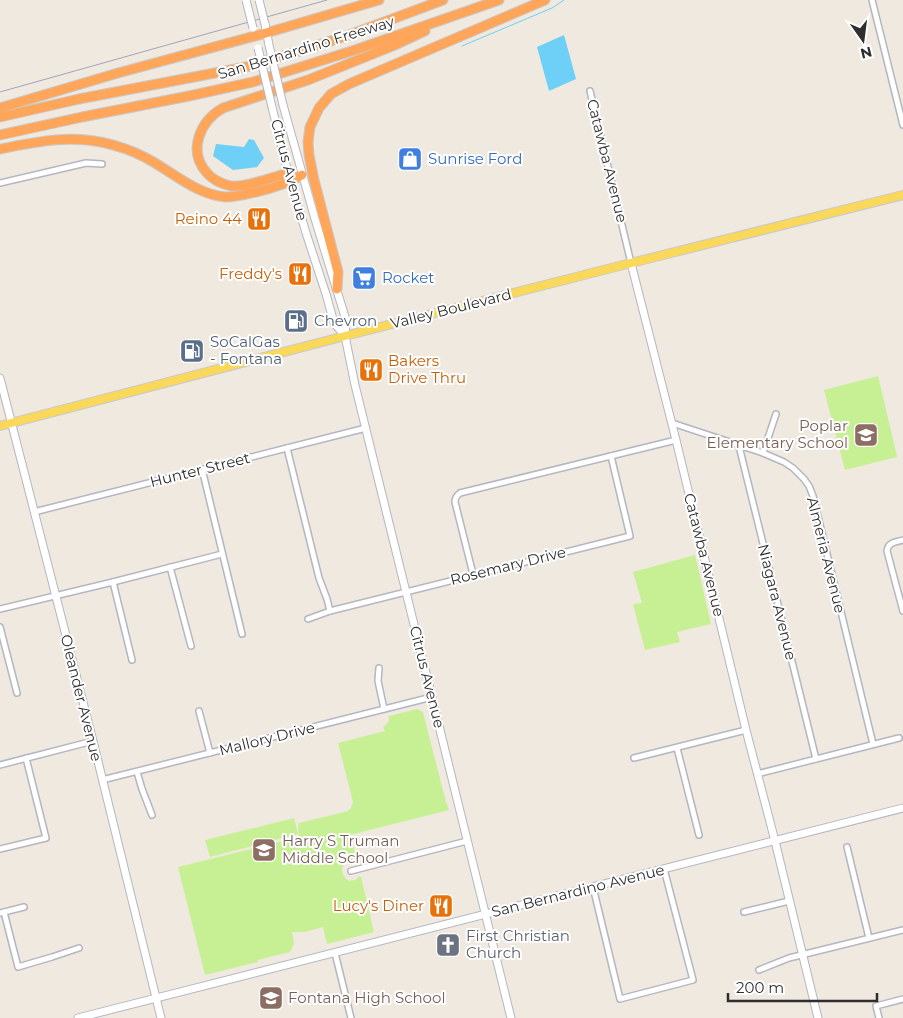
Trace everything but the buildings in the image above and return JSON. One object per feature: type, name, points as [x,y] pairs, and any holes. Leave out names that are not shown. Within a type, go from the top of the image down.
[{"type":"highway","points":[[0,108],[266,28],[379,0]]},
{"type":"highway","name":"San Bernardino Freeway","points":[[0,117],[246,67],[352,34],[443,0]]},
{"type":"highway","name":"San Bernardino Freeway","points":[[0,135],[82,116],[254,82],[355,50],[499,0]]},
{"type":"highway","points":[[338,288],[338,272],[314,180],[308,147],[310,127],[319,108],[332,94],[349,84],[545,0]]},
{"type":"highway","points":[[302,175],[230,186],[208,175],[200,163],[197,148],[198,137],[210,118],[223,108],[308,80],[470,10]]},
{"type":"highway","points":[[0,149],[52,139],[68,138],[97,141],[137,153],[198,189],[214,195],[238,196],[276,187],[289,178]]},
{"type":"main road","name":"Citrus Avenue","points":[[246,0],[289,178],[334,323],[345,336]]},
{"type":"main road","name":"Citrus Avenue","points":[[259,0],[283,105],[302,175],[338,288],[346,320],[345,336],[355,385],[511,1018]]},
{"type":"main road","name":"Valley Boulevard","points":[[0,426],[345,336],[903,195]]},
{"type":"main road","name":"Catawba Avenue","points":[[631,263],[672,423],[746,730],[775,840],[816,1018]]},
{"type":"main road","name":"Oleander Avenue","points":[[0,378],[161,1018]]},
{"type":"main road","name":"San Bernardino Avenue","points":[[78,1018],[100,1015],[231,978],[903,808]]},
{"type":"street","points":[[872,0],[903,125]]},
{"type":"street","name":"Catawba Avenue","points":[[590,91],[631,263]]},
{"type":"street","points":[[0,183],[86,163],[102,164]]},
{"type":"street","points":[[763,453],[776,414]]},
{"type":"street","name":"Almeria Avenue","points":[[672,423],[763,453],[784,462],[804,479],[811,491],[873,744]]},
{"type":"street","name":"Hunter Street","points":[[34,512],[366,428]]},
{"type":"street","points":[[473,574],[456,502],[456,497],[460,493],[676,440]]},
{"type":"street","name":"Niagara Avenue","points":[[739,446],[816,759]]},
{"type":"street","points":[[287,448],[319,578],[330,611]]},
{"type":"street","name":"Rosemary Drive","points":[[308,619],[330,611],[473,574],[630,536],[611,456]]},
{"type":"street","points":[[202,469],[242,634]]},
{"type":"street","points":[[903,540],[888,546],[887,552],[903,611]]},
{"type":"street","points":[[0,609],[222,554]]},
{"type":"street","points":[[170,568],[190,646]]},
{"type":"street","points":[[113,582],[132,660]]},
{"type":"street","points":[[0,627],[17,693]]},
{"type":"street","points":[[379,668],[378,682],[384,709]]},
{"type":"street","name":"Mallory Drive","points":[[102,780],[432,697]]},
{"type":"street","points":[[199,711],[210,753]]},
{"type":"street","points":[[634,758],[746,730]]},
{"type":"street","points":[[758,774],[899,738]]},
{"type":"street","points":[[0,765],[92,742]]},
{"type":"street","points":[[677,748],[699,835]]},
{"type":"street","points":[[0,849],[46,838],[26,758]]},
{"type":"street","points":[[137,772],[145,800],[152,815]]},
{"type":"street","points":[[351,871],[467,841]]},
{"type":"street","points":[[847,847],[869,938]]},
{"type":"street","points":[[593,887],[620,999],[693,980],[664,869]]},
{"type":"street","points":[[744,912],[789,901]]},
{"type":"street","points":[[24,907],[2,913],[18,967],[52,958],[79,948]]},
{"type":"street","points":[[759,970],[802,954],[903,930]]},
{"type":"street","points":[[335,953],[351,1018]]},
{"type":"street","points":[[879,1018],[876,1006],[903,999]]},
{"type":"green space","points":[[878,376],[897,457],[845,470],[824,390]]},
{"type":"green space","points":[[695,555],[711,624],[677,632],[680,642],[645,650],[633,604],[642,603],[633,572]]},
{"type":"green space","name":"Harry S Truman Middle School","points":[[417,709],[423,712],[449,810],[350,835],[357,859],[346,862],[342,872],[349,881],[361,877],[374,932],[327,944],[323,927],[304,932],[292,932],[294,944],[290,952],[205,975],[178,867],[299,837],[299,823],[348,811],[353,802],[338,743],[385,731],[383,727],[388,723],[389,716]]},
{"type":"green space","points":[[294,818],[298,834],[210,857],[205,840]]},
{"type":"water","points":[[564,35],[576,79],[549,91],[537,47]]},
{"type":"water","points":[[249,139],[254,140],[264,158],[257,167],[233,170],[213,156],[216,144],[244,147]]},
{"type":"waterway","points":[[462,46],[552,8],[564,0]]},
{"type":"railway","points":[[0,92],[327,0]]},
{"type":"place","name":"Sunrise Ford","points":[[410,159]]},
{"type":"place","name":"Reino 44","points":[[259,219]]},
{"type":"place","name":"Freddy's","points":[[300,274]]},
{"type":"place","name":"Rocket","points":[[364,278]]},
{"type":"place","name":"Chevron","points":[[296,321]]},
{"type":"place","name":"SoCalGas - Fontana","points":[[192,351]]},
{"type":"place","name":"Bakers Drive Thru","points":[[371,370]]},
{"type":"place","name":"Poplar Elementary School","points":[[866,435]]},
{"type":"place","name":"Harry S Truman Middle School","points":[[264,850]]},
{"type":"place","name":"Lucy's Diner","points":[[441,906]]},
{"type":"place","name":"First Christian Church","points":[[448,945]]},
{"type":"place","name":"Fontana High School","points":[[271,998]]}]
